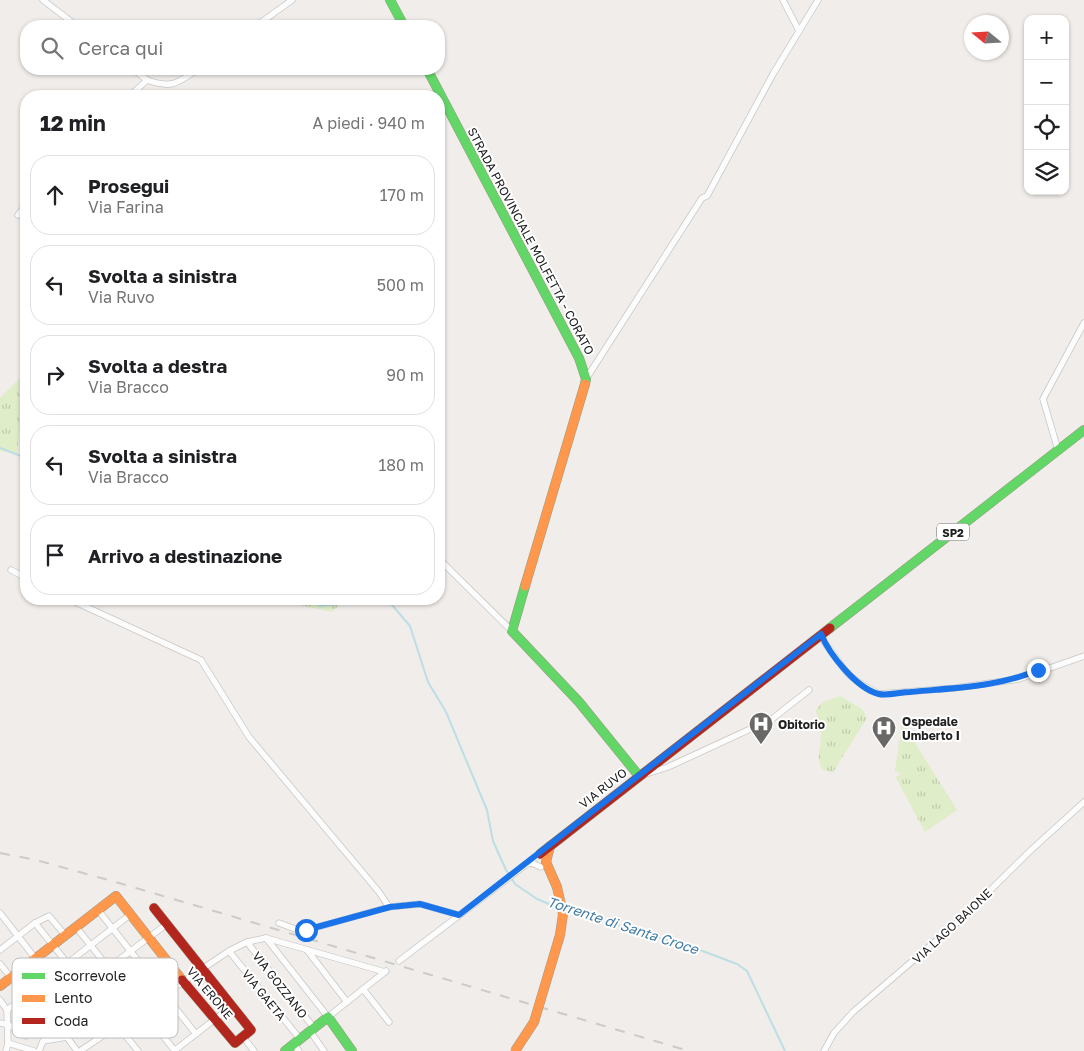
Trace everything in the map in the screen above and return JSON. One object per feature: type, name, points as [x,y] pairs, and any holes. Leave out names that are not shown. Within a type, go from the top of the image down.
[{"type":"street","points":[[43,0],[70,20]]},
{"type":"street","points":[[264,20],[292,0]]},
{"type":"street","points":[[390,0],[401,20]]},
{"type":"street","points":[[783,0],[799,31]]},
{"type":"street","points":[[512,631],[586,379],[702,198],[707,196],[818,0]]},
{"type":"street","points":[[141,75],[147,80],[161,85],[176,84],[189,75]]},
{"type":"street","name":"STRADA PROVINCIALE MOLFETTA - CORATO","points":[[430,75],[438,90]]},
{"type":"street","points":[[136,90],[147,80]]},
{"type":"street","name":"STRADA PROVINCIALE MOLFETTA - CORATO","points":[[445,103],[579,358],[586,379]]},
{"type":"street","points":[[1058,450],[1043,399],[1084,323]]},
{"type":"street","name":"SP2","points":[[821,634],[1084,430]]},
{"type":"street","points":[[445,565],[562,682],[639,776],[668,767],[772,719],[809,690]]},
{"type":"street","points":[[11,570],[20,575]]},
{"type":"street","points":[[83,605],[200,660],[250,737],[390,907]]},
{"type":"street","points":[[821,634],[824,642],[848,674],[860,684],[879,694],[955,688],[1019,679],[1084,656]]},
{"type":"street","name":"VIA RUVO","points":[[399,961],[523,866],[542,861],[550,846],[821,634]]},
{"type":"street","name":"VIA LAGO BAIONE","points":[[824,1051],[834,1033],[852,1012],[958,922],[1030,851],[1084,802]]},
{"type":"street","points":[[515,1051],[526,1037],[534,1022],[560,935],[563,914],[557,887],[542,861],[523,866]]},
{"type":"street","name":"VIA ERONE","points":[[98,910],[116,896],[165,958]]},
{"type":"street","points":[[279,923],[298,930],[306,930],[390,907],[420,904],[459,915]]},
{"type":"street","points":[[154,908],[251,1030],[242,1037],[254,1051]]},
{"type":"street","points":[[36,958],[98,910],[136,958]]},
{"type":"street","points":[[0,914],[34,958]]},
{"type":"street","points":[[75,958],[131,914]]},
{"type":"street","points":[[0,950],[35,923],[49,916],[65,935]]},
{"type":"street","points":[[35,923],[64,958]]},
{"type":"street","points":[[122,958],[167,924]]},
{"type":"street","points":[[76,927],[101,958]]},
{"type":"street","points":[[178,985],[229,951],[246,942],[266,938],[385,972],[312,1030],[298,1045],[285,1051]]},
{"type":"street","points":[[266,938],[352,1051]]},
{"type":"street","name":"VIA GOZZANO","points":[[246,942],[312,1030],[324,1051]]},
{"type":"street","points":[[307,950],[346,1002]]},
{"type":"street","name":"VIA GAETA","points":[[229,951],[298,1045]]},
{"type":"street","points":[[0,964],[12,978],[0,986]]},
{"type":"street","name":"VIA ERONE","points":[[178,975],[235,1043],[242,1037]]},
{"type":"street","points":[[363,989],[389,1022]]},
{"type":"street","points":[[0,1000],[7,1010],[9,1026],[6,1051]]},
{"type":"street","points":[[7,1010],[12,1006]]},
{"type":"street","points":[[164,1038],[175,1051],[232,1006]]},
{"type":"street","points":[[178,1012],[196,1034]]},
{"type":"street","points":[[0,1023],[12,1028]]},
{"type":"street","points":[[39,1051],[43,1040],[59,1038]]},
{"type":"street","points":[[68,1038],[79,1051],[98,1039]]},
{"type":"street","points":[[127,1038],[138,1051]]},
{"type":"street","points":[[8,1043],[34,1051]]},
{"type":"green space","points":[[20,378],[20,428],[17,454],[0,451],[0,398]]},
{"type":"green space","points":[[300,605],[339,605],[332,612]]},
{"type":"green space","points":[[840,696],[862,709],[867,718],[833,772],[823,770],[819,761],[821,732],[816,710],[823,702]]},
{"type":"green space","points":[[902,722],[957,810],[925,832],[895,776],[899,776],[900,773],[895,772]]},
{"type":"waterway","name":"Torrente di Santa Croce","points":[[0,448],[20,456]]},
{"type":"waterway","name":"Torrente di Santa Croce","points":[[318,605],[329,605]]},
{"type":"waterway","name":"Torrente di Santa Croce","points":[[392,605],[410,626],[428,682],[446,712],[487,810],[493,841],[506,870],[515,884],[537,899],[559,908]]},
{"type":"waterway","name":"Torrente di Santa Croce","points":[[566,910],[700,950],[737,964],[747,971],[785,1051]]},
{"type":"railway","points":[[0,853],[36,860],[119,883],[689,1051]]},
{"type":"traffic: fast","points":[[390,0],[401,20]]},
{"type":"traffic: fast","points":[[430,75],[438,90]]},
{"type":"traffic: fast","points":[[445,103],[579,358],[586,379],[585,384]]},
{"type":"traffic: fast","points":[[830,628],[1084,430]]},
{"type":"traffic: fast","points":[[525,586],[512,631],[579,702],[639,776]]},
{"type":"traffic: fast","points":[[285,1051],[328,1017],[352,1051]]},
{"type":"traffic: slow","points":[[525,586],[585,384]]},
{"type":"traffic: slow","points":[[550,846],[546,862],[557,887]]},
{"type":"traffic: slow","points":[[515,1051],[534,1022],[560,935],[563,914],[557,887]]},
{"type":"traffic: slow","points":[[36,958],[116,896],[165,958]]},
{"type":"traffic: slow","points":[[178,975],[182,980]]},
{"type":"traffic: slow","points":[[0,986],[12,977]]},
{"type":"traffic: jam","points":[[540,854],[830,628]]},
{"type":"traffic: jam","points":[[154,908],[251,1030],[235,1043],[182,980]]},
{"type":"place","name":"Obitorio","points":[[761,745]]},
{"type":"place","name":"Ospedale Umberto I","points":[[884,749]]},
{"type":"route","points":[[306,930],[390,907],[420,904],[432,905],[459,915],[821,634],[824,642],[848,674],[860,684],[879,694],[955,688],[1019,679],[1038,670]]}]
